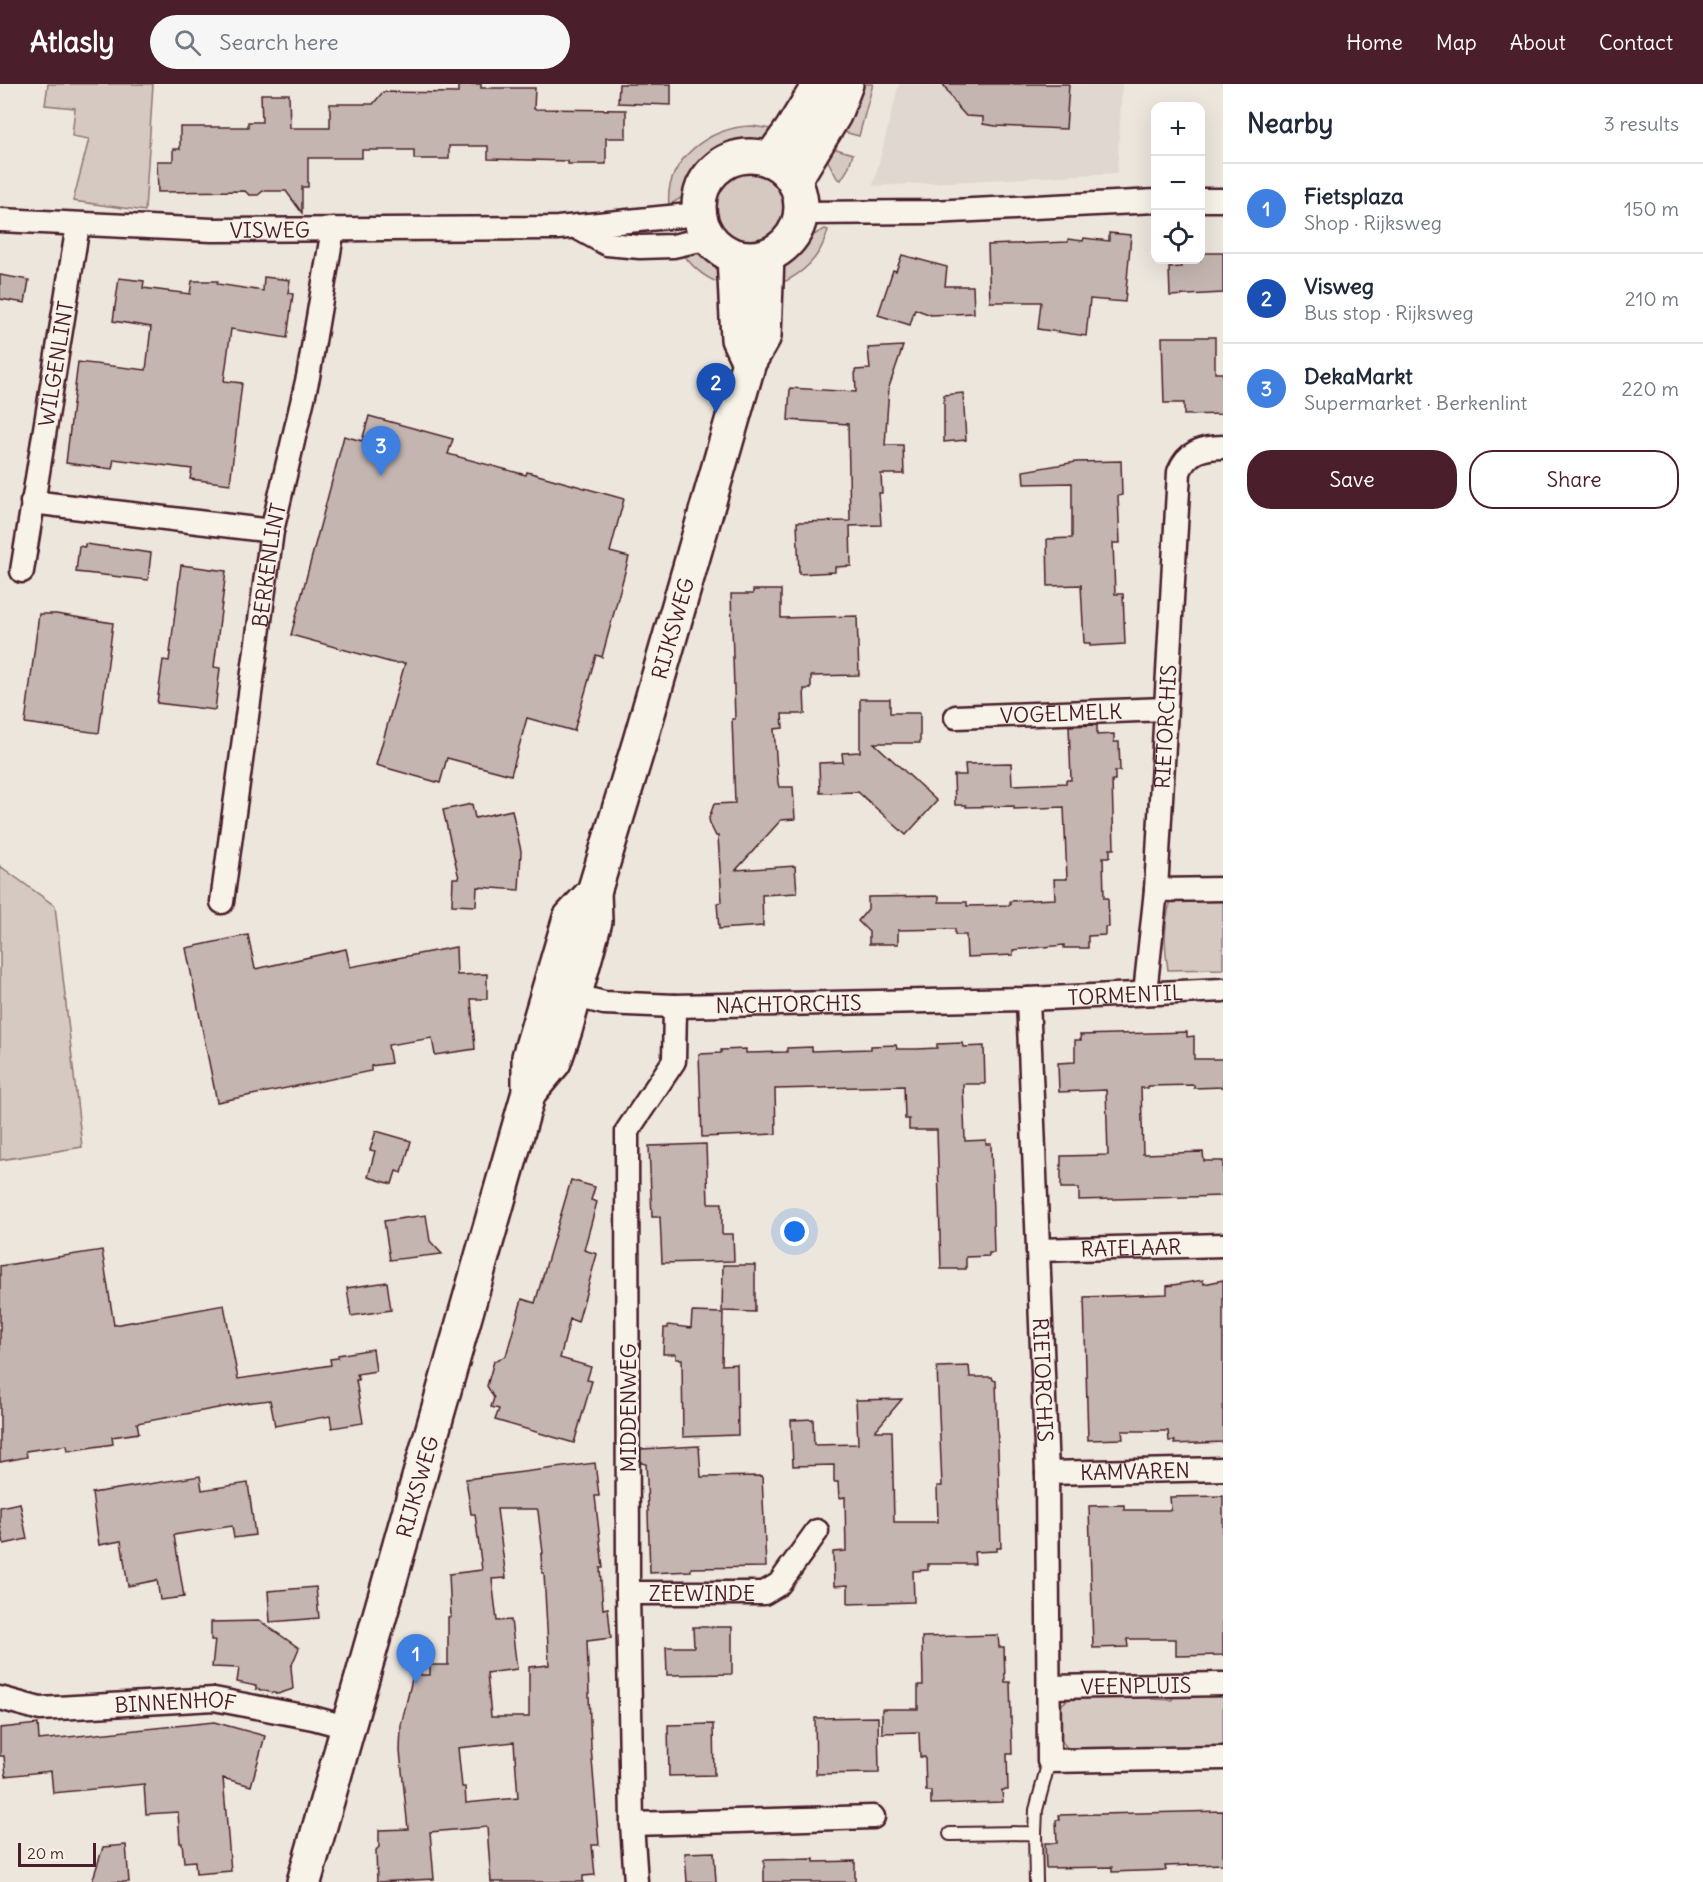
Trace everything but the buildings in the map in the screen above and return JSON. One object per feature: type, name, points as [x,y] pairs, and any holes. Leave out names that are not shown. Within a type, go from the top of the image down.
[{"type":"main road","points":[[770,160],[820,84]]},
{"type":"main road","points":[[794,181],[834,115],[846,84]]},
{"type":"main road","points":[[714,236],[749,259],[778,250],[790,240],[798,227],[802,213],[801,198],[788,172],[770,160],[749,155],[735,158],[712,173],[704,184],[699,198],[714,236],[738,339],[749,362]]},
{"type":"main road","name":"RIJKSWEG","points":[[304,1882],[350,1728],[529,1092],[529,1057],[562,993],[570,918],[594,892],[749,362],[764,336],[767,255]]},
{"type":"street","points":[[1205,200],[1223,200]]},
{"type":"street","points":[[802,213],[931,212],[1151,201]]},
{"type":"street","name":"VISWEG","points":[[0,220],[212,230],[576,227],[605,222],[714,236]]},
{"type":"street","name":"WILGENLINT","points":[[22,571],[78,225]]},
{"type":"street","name":"BERKENLINT","points":[[222,902],[272,531],[308,377],[333,230]]},
{"type":"street","name":"RIETORCHIS","points":[[1145,993],[1156,890],[1179,472],[1183,462],[1194,453],[1205,447],[1223,447]]},
{"type":"street","points":[[32,502],[272,531]]},
{"type":"street","name":"VOGELMELK","points":[[956,717],[1165,709]]},
{"type":"street","points":[[1156,890],[1223,889]]},
{"type":"street","name":"TORMENTIL","points":[[1028,999],[1223,990]]},
{"type":"street","name":"NACHTORCHIS","points":[[562,993],[604,1003],[675,1006],[1028,999]]},
{"type":"street","name":"RIETORCHIS","points":[[1028,999],[1047,1473],[1049,1761]]},
{"type":"street","name":"MIDDENWEG","points":[[636,1882],[632,1824],[628,1593],[627,1131],[674,1061],[675,1006]]},
{"type":"street","name":"RATELAAR","points":[[1038,1250],[1223,1245]]},
{"type":"street","name":"KAMVAREN","points":[[1047,1473],[1223,1469]]},
{"type":"street","name":"ZEEWINDE","points":[[628,1593],[764,1593],[779,1584],[817,1531]]},
{"type":"street","name":"VEENPLUIS","points":[[1049,1687],[1223,1684]]},
{"type":"street","name":"BINNENHOF","points":[[0,1698],[40,1708],[214,1699],[313,1718],[350,1728]]},
{"type":"street","points":[[1049,1761],[1223,1758]]},
{"type":"street","points":[[632,1824],[873,1817]]},
{"type":"lane","points":[[1036,1882],[1036,1810],[1049,1761]]},
{"type":"lane","points":[[950,1834],[1035,1833]]},
{"type":"shaded area","points":[[48,84],[153,84],[145,211],[73,201],[89,139],[72,136],[75,108],[45,105]]},
{"type":"shaded area","points":[[854,84],[873,84],[859,136],[836,130]]},
{"type":"shaded area","points":[[899,84],[1122,84],[1117,173],[873,186]]},
{"type":"shaded area","points":[[752,126],[778,130],[767,141],[733,147],[717,154],[701,170],[681,198],[669,205],[669,189],[674,174],[682,160],[693,149],[706,139],[721,132]]},
{"type":"shaded area","points":[[826,146],[853,154],[841,180],[837,178],[823,152]]},
{"type":"shaded area","points":[[750,173],[763,176],[775,183],[782,195],[785,208],[782,221],[775,233],[763,240],[750,243],[737,240],[725,233],[718,221],[715,208],[718,195],[725,183],[737,176]]},
{"type":"shaded area","points":[[825,229],[828,230],[821,249],[809,264],[795,276],[777,285],[779,270],[792,252]]},
{"type":"shaded area","points":[[696,252],[709,256],[716,262],[725,285],[702,273],[684,255]]},
{"type":"shaded area","points":[[0,866],[55,906],[82,1147],[0,1160]]},
{"type":"shaded area","points":[[1223,899],[1223,969],[1168,970],[1165,935],[1171,900]]},
{"type":"shaded area","points":[[1223,1693],[1223,1748],[1071,1751],[1060,1738],[1055,1724],[1058,1710],[1070,1698],[1152,1695],[1152,1699],[1172,1700],[1174,1694]]},
{"type":"place","name":"Visweg","points":[[716,413]]},
{"type":"place","name":"DekaMarkt","points":[[381,476]]},
{"type":"place","name":"Fietsplaza","points":[[416,1684]]}]
